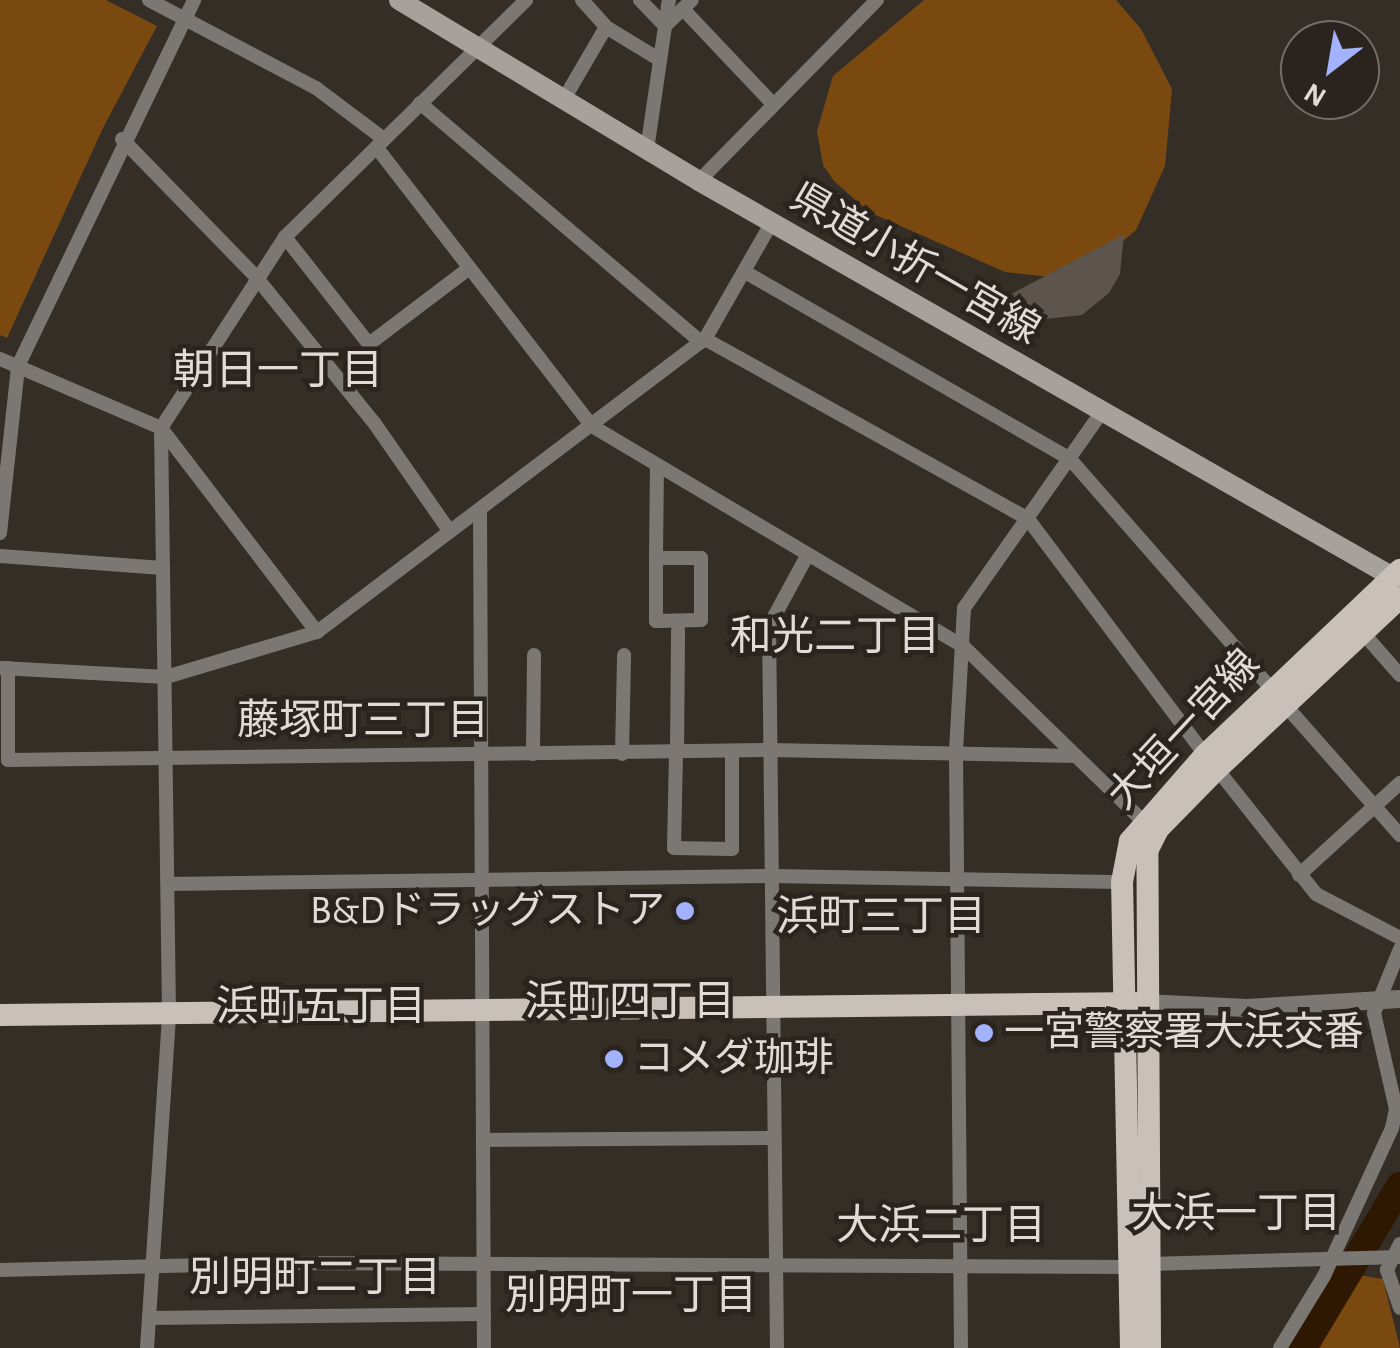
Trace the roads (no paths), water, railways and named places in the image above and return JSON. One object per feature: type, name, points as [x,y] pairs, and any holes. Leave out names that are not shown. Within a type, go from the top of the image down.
[{"type":"main road","name":"県道小折一宮線","points":[[400,0],[699,181],[1398,581]]},
{"type":"main road","name":"大垣一宮線","points":[[1279,698],[1363,633],[1398,581]]},
{"type":"main road","name":"大垣一宮線","points":[[1150,1348],[1140,1266],[1135,1002],[1122,882],[1130,841],[1142,820],[1211,762],[1398,581]]},
{"type":"main road","name":"大垣一宮線","points":[[1135,1002],[1147,851],[1158,829],[1211,762]]},
{"type":"main road","points":[[0,1015],[955,1001],[1135,1002]]},
{"type":"main road","name":"大垣一宮線","points":[[1131,1348],[1140,1266]]},
{"type":"street","points":[[149,0],[316,88],[380,144],[468,269],[592,426],[964,646],[1142,820]]},
{"type":"street","points":[[0,533],[4,458],[18,366],[122,138],[194,0]]},
{"type":"street","points":[[147,1348],[169,1013],[161,428],[285,237],[526,0]]},
{"type":"street","points":[[582,0],[606,27],[660,60]]},
{"type":"street","points":[[640,0],[666,26]]},
{"type":"street","points":[[648,150],[670,0]]},
{"type":"street","points":[[699,181],[877,0]]},
{"type":"street","points":[[666,26],[688,5],[772,103]]},
{"type":"street","points":[[564,99],[606,27]]},
{"type":"street","points":[[420,103],[703,340],[1028,519],[1299,875],[1316,894],[1400,938]]},
{"type":"street","points":[[122,138],[256,278],[375,424],[450,532]]},
{"type":"street","points":[[772,222],[703,340],[317,632],[166,677],[4,668],[8,760],[769,750],[1076,756]]},
{"type":"street","points":[[285,237],[369,344],[468,269]]},
{"type":"street","points":[[745,272],[1070,458],[1400,834]]},
{"type":"street","points":[[0,360],[161,428],[317,632]]},
{"type":"street","points":[[961,1348],[955,1001],[956,751],[964,608],[1102,412]]},
{"type":"street","points":[[656,465],[656,558],[656,621],[702,620],[701,558],[656,558]]},
{"type":"street","points":[[480,510],[484,1348]]},
{"type":"street","points":[[0,556],[164,568]]},
{"type":"street","points":[[777,1348],[769,626],[807,556]]},
{"type":"street","points":[[678,630],[674,848],[732,849],[732,752]]},
{"type":"street","points":[[1363,633],[1400,674]]},
{"type":"street","points":[[533,754],[534,655]]},
{"type":"street","points":[[622,754],[624,655]]},
{"type":"street","points":[[1299,875],[1400,783]]},
{"type":"street","points":[[168,884],[771,876],[1122,882]]},
{"type":"street","points":[[1280,1348],[1324,1276],[1329,1256],[1392,1128],[1396,1109],[1375,1026],[1389,1000],[1400,950]]},
{"type":"street","points":[[1135,1002],[1247,1008],[1389,1000]]},
{"type":"street","points":[[484,1140],[774,1138]]},
{"type":"street","points":[[0,1270],[486,1263],[960,1270],[1393,1254],[1387,1270],[1400,1308]]},
{"type":"street","points":[[149,1318],[484,1314]]},
{"type":"waterway","points":[[1303,1348],[1400,1186]]},
{"type":"place","name":"B&Dドラッグストア","points":[[685,911]]},
{"type":"place","name":"一宮警察署大浜交番","points":[[984,1033]]},
{"type":"place","name":"コメダ珈琲","points":[[614,1059]]},
{"type":"district","name":"朝日一丁目","points":[[278,371]]},
{"type":"district","name":"和光二丁目","points":[[835,637]]},
{"type":"district","name":"藤塚町三丁目","points":[[363,721]]},
{"type":"district","name":"浜町三丁目","points":[[881,917]]},
{"type":"district","name":"浜町四丁目","points":[[630,1002]]},
{"type":"district","name":"浜町五丁目","points":[[321,1007]]},
{"type":"district","name":"大浜一丁目","points":[[1236,1214]]},
{"type":"district","name":"大浜二丁目","points":[[941,1226]]},
{"type":"district","name":"別明町二丁目","points":[[315,1278]]},
{"type":"district","name":"別明町一丁目","points":[[631,1296]]}]
